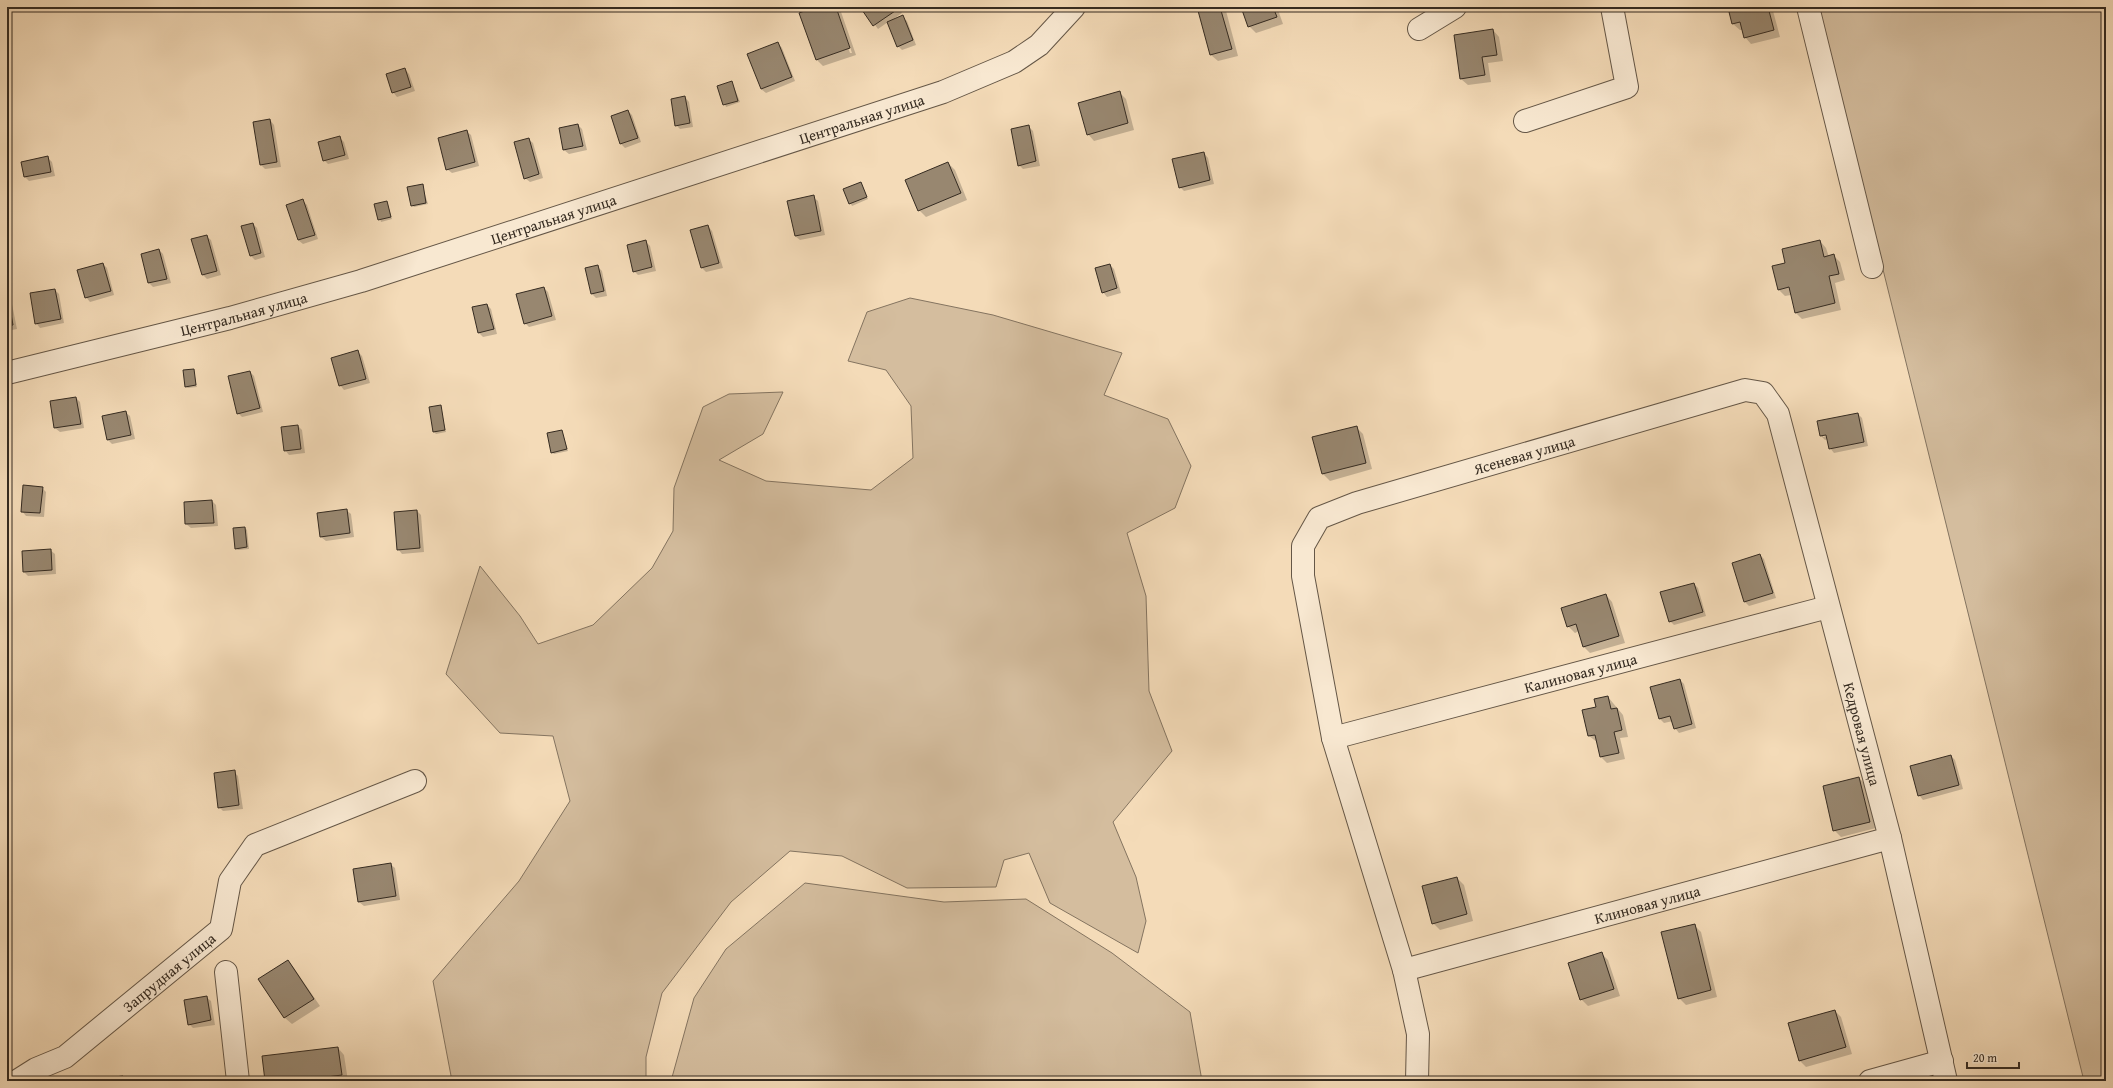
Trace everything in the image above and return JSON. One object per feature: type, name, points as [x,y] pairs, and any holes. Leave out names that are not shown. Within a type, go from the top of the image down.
[{"type":"street","name":"Центральная улица","points":[[7,373],[230,318],[361,281],[943,92],[1014,62],[1038,45],[1074,7]]},
{"type":"street","points":[[1419,29],[1455,7]]},
{"type":"street","points":[[1525,121],[1627,87],[1612,7]]},
{"type":"street","points":[[1808,7],[1872,267]]},
{"type":"street","name":"Ясеневая улица","points":[[1333,738],[1303,576],[1303,546],[1319,518],[1357,503],[1745,390],[1763,393]]},
{"type":"street","name":"Кедровая улица","points":[[1763,393],[1778,414],[1890,838],[1944,1071]]},
{"type":"street","name":"Калиновая улица","points":[[1333,738],[1828,607]]},
{"type":"street","points":[[1333,738],[1404,970],[1418,1034],[1417,1081]]},
{"type":"street","name":"Запрудная улица","points":[[17,1081],[36,1069],[65,1057],[220,929],[230,881],[255,845],[415,781]]},
{"type":"street","name":"Клиновая улица","points":[[1404,970],[1890,838]]},
{"type":"street","points":[[226,972],[238,1081]]},
{"type":"street","points":[[1870,1081],[1944,1071]]},
{"type":"shaded area","points":[[1818,7],[2106,7],[2106,1081],[2084,1081]]},
{"type":"shaded area","points":[[910,298],[993,315],[1122,353],[1104,395],[1168,419],[1191,466],[1175,508],[1127,533],[1146,596],[1149,691],[1172,751],[1113,822],[1136,877],[1146,921],[1138,953],[1050,903],[1029,853],[1004,860],[996,887],[907,888],[842,856],[790,851],[731,902],[662,993],[646,1057],[646,1081],[452,1081],[433,981],[519,881],[570,801],[553,736],[500,733],[446,674],[480,566],[520,616],[538,644],[593,625],[652,568],[673,531],[674,488],[703,407],[729,394],[783,392],[763,434],[719,460],[766,481],[871,490],[913,458],[911,406],[886,370],[848,361],[867,312]]},
{"type":"shaded area","points":[[805,883],[944,902],[1026,899],[1112,953],[1190,1012],[1202,1081],[671,1081],[694,998],[726,949]]},
{"type":"building","points":[[815,7],[836,7],[850,48],[816,60],[799,13]]},
{"type":"building","points":[[860,7],[897,7],[898,9],[873,26]]},
{"type":"building","points":[[1197,7],[1220,7],[1232,49],[1210,55]]},
{"type":"building","points":[[1241,7],[1273,7],[1277,17],[1248,27]]},
{"type":"building","points":[[1731,7],[1768,7],[1774,30],[1744,38],[1740,22],[1732,24],[1729,12],[1732,11]]},
{"type":"building","points":[[903,15],[913,40],[897,47],[887,22]]},
{"type":"building","points":[[1493,29],[1497,55],[1482,57],[1485,75],[1460,79],[1454,35]]},
{"type":"building","points":[[778,42],[792,77],[761,89],[747,54]]},
{"type":"building","points":[[405,68],[411,87],[392,93],[386,74]]},
{"type":"building","points":[[732,81],[738,101],[723,105],[717,86]]},
{"type":"building","points":[[1120,91],[1128,123],[1087,135],[1078,103]]},
{"type":"building","points":[[685,96],[690,123],[675,126],[671,99]]},
{"type":"building","points":[[628,110],[638,138],[620,144],[611,116]]},
{"type":"building","points":[[270,119],[277,162],[260,165],[253,122]]},
{"type":"building","points":[[578,124],[583,146],[563,150],[559,128]]},
{"type":"building","points":[[1029,125],[1036,161],[1018,166],[1011,129]]},
{"type":"building","points":[[467,130],[475,162],[446,170],[438,138]]},
{"type":"building","points":[[340,136],[345,155],[323,161],[318,142]]},
{"type":"building","points":[[529,138],[539,174],[524,179],[514,142]]},
{"type":"building","points":[[1204,152],[1210,180],[1179,188],[1172,159]]},
{"type":"building","points":[[48,156],[51,172],[24,177],[21,162]]},
{"type":"building","points":[[948,162],[961,193],[918,211],[905,180]]},
{"type":"building","points":[[861,182],[867,197],[849,204],[843,189]]},
{"type":"building","points":[[423,184],[426,203],[411,206],[407,187]]},
{"type":"building","points":[[814,195],[821,231],[795,236],[787,201]]},
{"type":"building","points":[[303,199],[315,235],[298,240],[286,205]]},
{"type":"building","points":[[387,201],[391,217],[378,220],[374,204]]},
{"type":"building","points":[[253,223],[261,253],[250,256],[241,226]]},
{"type":"building","points":[[708,225],[719,263],[701,268],[690,230]]},
{"type":"building","points":[[207,235],[217,271],[202,275],[191,239]]},
{"type":"building","points":[[646,240],[652,267],[633,272],[627,245]]},
{"type":"building","points":[[1820,240],[1824,257],[1834,254],[1839,274],[1829,276],[1835,303],[1795,313],[1789,287],[1778,290],[1772,266],[1785,263],[1782,249]]},
{"type":"building","points":[[159,249],[167,279],[148,283],[141,254]]},
{"type":"building","points":[[103,263],[111,291],[85,298],[77,270]]},
{"type":"building","points":[[1110,264],[1117,288],[1102,293],[1095,268]]},
{"type":"building","points":[[598,265],[604,291],[591,294],[585,268]]},
{"type":"building","points":[[544,287],[552,316],[524,324],[516,294]]},
{"type":"building","points":[[55,289],[61,319],[35,324],[30,293]]},
{"type":"building","points":[[7,292],[13,325],[7,326]]},
{"type":"building","points":[[487,304],[494,329],[478,333],[472,307]]},
{"type":"building","points":[[358,350],[366,379],[339,386],[331,358]]},
{"type":"building","points":[[194,369],[196,385],[185,387],[183,370]]},
{"type":"building","points":[[250,371],[260,408],[237,414],[228,376]]},
{"type":"building","points":[[76,397],[81,424],[54,428],[50,401]]},
{"type":"building","points":[[441,405],[445,430],[433,432],[429,407]]},
{"type":"building","points":[[126,411],[131,435],[107,440],[102,416]]},
{"type":"building","points":[[1858,413],[1864,442],[1829,449],[1826,435],[1820,436],[1817,421]]},
{"type":"building","points":[[298,425],[301,449],[284,451],[281,427]]},
{"type":"building","points":[[1357,426],[1366,463],[1322,474],[1312,437]]},
{"type":"building","points":[[562,430],[567,449],[551,453],[547,433]]},
{"type":"building","points":[[23,485],[43,487],[40,513],[21,512]]},
{"type":"building","points":[[212,500],[214,523],[185,524],[184,502]]},
{"type":"building","points":[[347,509],[350,533],[320,537],[317,513]]},
{"type":"building","points":[[417,510],[420,548],[397,550],[394,512]]},
{"type":"building","points":[[245,527],[247,547],[235,549],[233,528]]},
{"type":"building","points":[[51,549],[52,570],[23,572],[22,551]]},
{"type":"building","points":[[1760,554],[1773,593],[1744,602],[1732,563]]},
{"type":"building","points":[[1694,583],[1703,612],[1669,622],[1660,592]]},
{"type":"building","points":[[1606,594],[1619,636],[1583,647],[1576,624],[1567,627],[1561,608]]},
{"type":"building","points":[[1680,679],[1692,724],[1674,729],[1670,716],[1659,719],[1650,687]]},
{"type":"building","points":[[1608,696],[1611,709],[1617,708],[1622,730],[1614,732],[1619,753],[1600,757],[1595,735],[1588,736],[1582,710],[1596,707],[1594,699]]},
{"type":"building","points":[[1951,755],[1959,785],[1918,796],[1910,766]]},
{"type":"building","points":[[235,770],[239,805],[218,808],[214,773]]},
{"type":"building","points":[[1859,777],[1870,822],[1833,831],[1823,786]]},
{"type":"building","points":[[391,863],[396,896],[358,902],[353,869]]},
{"type":"building","points":[[1457,877],[1467,914],[1432,924],[1422,886]]},
{"type":"building","points":[[1695,924],[1711,990],[1678,999],[1661,932]]},
{"type":"building","points":[[1602,952],[1614,989],[1580,1000],[1568,963]]},
{"type":"building","points":[[288,960],[314,999],[284,1018],[258,979]]},
{"type":"building","points":[[207,996],[211,1020],[188,1025],[184,1000]]},
{"type":"building","points":[[1835,1010],[1846,1047],[1799,1061],[1788,1023]]},
{"type":"building","points":[[338,1047],[342,1075],[296,1081],[265,1081],[262,1056]]},
{"type":"building","points":[[123,1076],[124,1081],[96,1081],[96,1079]]}]
